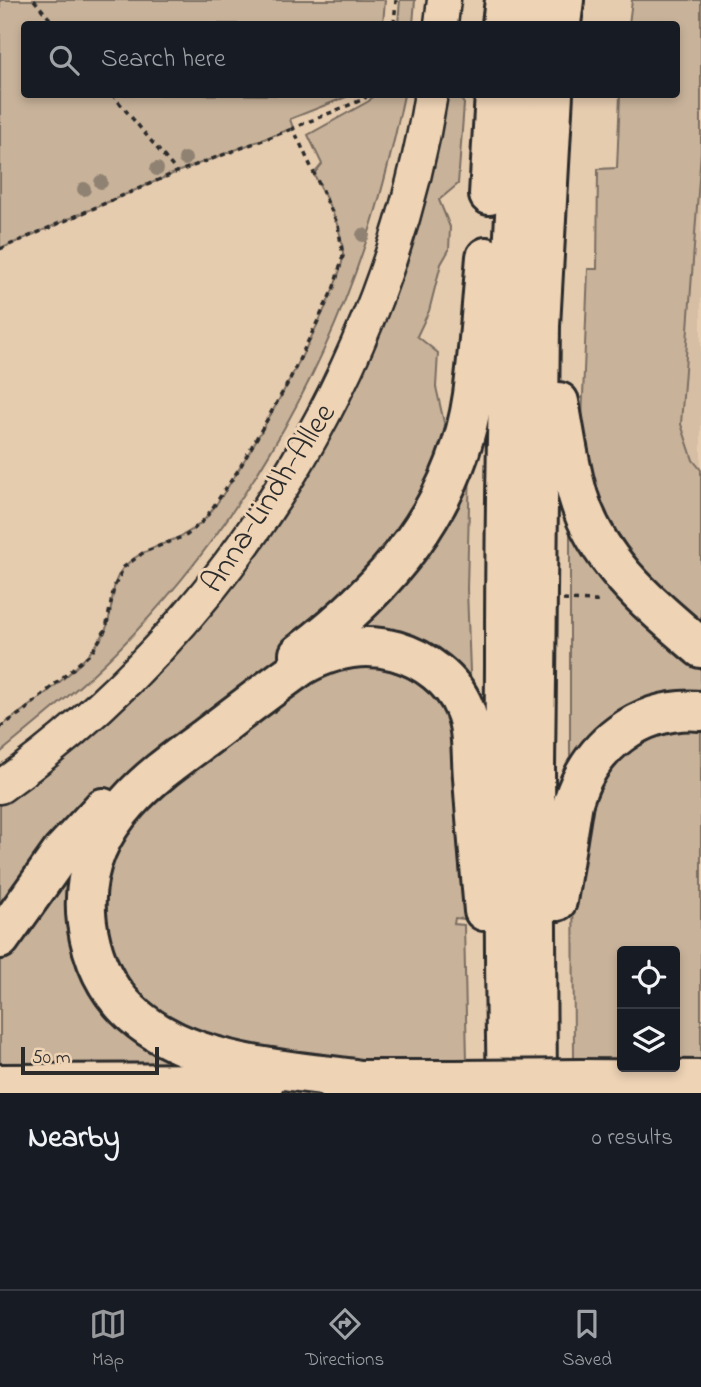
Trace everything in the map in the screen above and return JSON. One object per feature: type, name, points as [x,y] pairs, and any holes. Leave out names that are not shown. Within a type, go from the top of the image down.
[{"type":"highway","points":[[502,21],[505,0]]},
{"type":"highway","points":[[531,21],[533,0]]},
{"type":"highway","points":[[561,21],[564,0]]},
{"type":"highway","points":[[574,21],[575,0]]},
{"type":"highway","points":[[0,939],[62,852],[122,790],[339,624],[383,581],[413,543],[441,493],[467,422],[472,396],[486,257],[495,98]]},
{"type":"highway","points":[[507,1093],[506,451],[514,214],[523,98]]},
{"type":"highway","points":[[537,1093],[535,767],[540,326],[553,98]]},
{"type":"highway","points":[[571,1086],[557,901],[557,600],[559,402],[572,98]]},
{"type":"highway","points":[[470,1086],[484,911],[486,257]]},
{"type":"highway","points":[[559,402],[576,489],[593,533],[626,579],[701,648]]},
{"type":"highway","points":[[484,911],[470,746],[464,708],[453,690],[423,662],[393,650],[372,647],[322,654],[303,665],[141,789],[118,814],[100,840],[87,880],[86,897],[87,920],[95,956],[110,988],[122,1003],[156,1032],[212,1057],[244,1065],[355,1079],[470,1086],[571,1086],[701,1080]]},
{"type":"highway","points":[[557,901],[573,802],[577,788],[594,760],[617,735],[644,720],[675,711],[701,712]]},
{"type":"highway","points":[[0,1084],[216,1085],[355,1079]]},
{"type":"main road","points":[[441,21],[444,0]]},
{"type":"main road","name":"Anna-Lindh-Allee","points":[[0,787],[73,729],[165,641],[217,580],[286,480],[338,385],[382,283],[415,176],[430,98]]},
{"type":"path","points":[[34,0],[52,21]]},
{"type":"path","points":[[394,21],[396,0]]},
{"type":"path","points":[[115,98],[177,172]]},
{"type":"path","points":[[0,249],[177,172],[365,98]]},
{"type":"path","points":[[0,727],[24,711],[92,652],[106,629],[114,587],[124,567],[144,552],[187,535],[205,519],[239,469],[289,381],[334,287],[343,256],[338,225],[293,128]]},
{"type":"path","points":[[557,600],[596,601],[596,606]]},
{"type":"shaded area","points":[[0,0],[385,0],[383,21],[21,21],[21,98],[343,98],[290,119],[293,128],[177,172],[0,249]]},
{"type":"shaded area","points":[[400,0],[415,0],[413,21],[398,21]]},
{"type":"shaded area","points":[[632,0],[701,0],[701,152],[681,424],[693,460],[701,470],[701,636],[610,547],[581,447],[588,269],[597,269],[598,169],[617,168],[620,98],[680,98],[680,21],[629,21]]},
{"type":"shaded area","points":[[372,98],[403,98],[377,207],[352,282],[328,341],[270,453],[199,558],[159,606],[116,652],[60,704],[0,753],[0,727],[58,683],[97,644],[108,623],[116,581],[125,566],[143,553],[184,535],[203,521],[237,473],[260,434],[307,347],[338,275],[343,254],[337,223],[314,174],[322,164],[308,135]]},
{"type":"shaded area","points":[[444,98],[461,98],[464,104],[458,184],[439,200],[450,227],[449,250],[441,264],[429,311],[417,336],[438,353],[436,387],[447,436],[425,497],[331,619],[119,784],[95,806],[0,926],[0,798],[231,581],[328,441],[382,328],[410,254],[444,119]]},
{"type":"shaded area","points":[[701,152],[701,470],[693,460],[681,424]]},
{"type":"shaded area","points":[[470,464],[467,589],[471,699],[348,640]]},
{"type":"shaded area","points":[[570,517],[701,662],[701,701],[570,767]]},
{"type":"shaded area","points":[[397,661],[452,710],[464,803],[464,919],[455,918],[454,924],[464,925],[467,1061],[454,1065],[260,1057],[140,1006],[96,918],[122,821],[326,669]]},
{"type":"shaded area","points":[[689,717],[701,719],[701,1068],[680,1068],[680,946],[617,946],[617,1068],[574,1061],[573,844],[578,817],[593,773],[619,742],[638,731]]},
{"type":"shaded area","points":[[81,842],[77,935],[205,1066],[0,1070],[0,954]]}]
